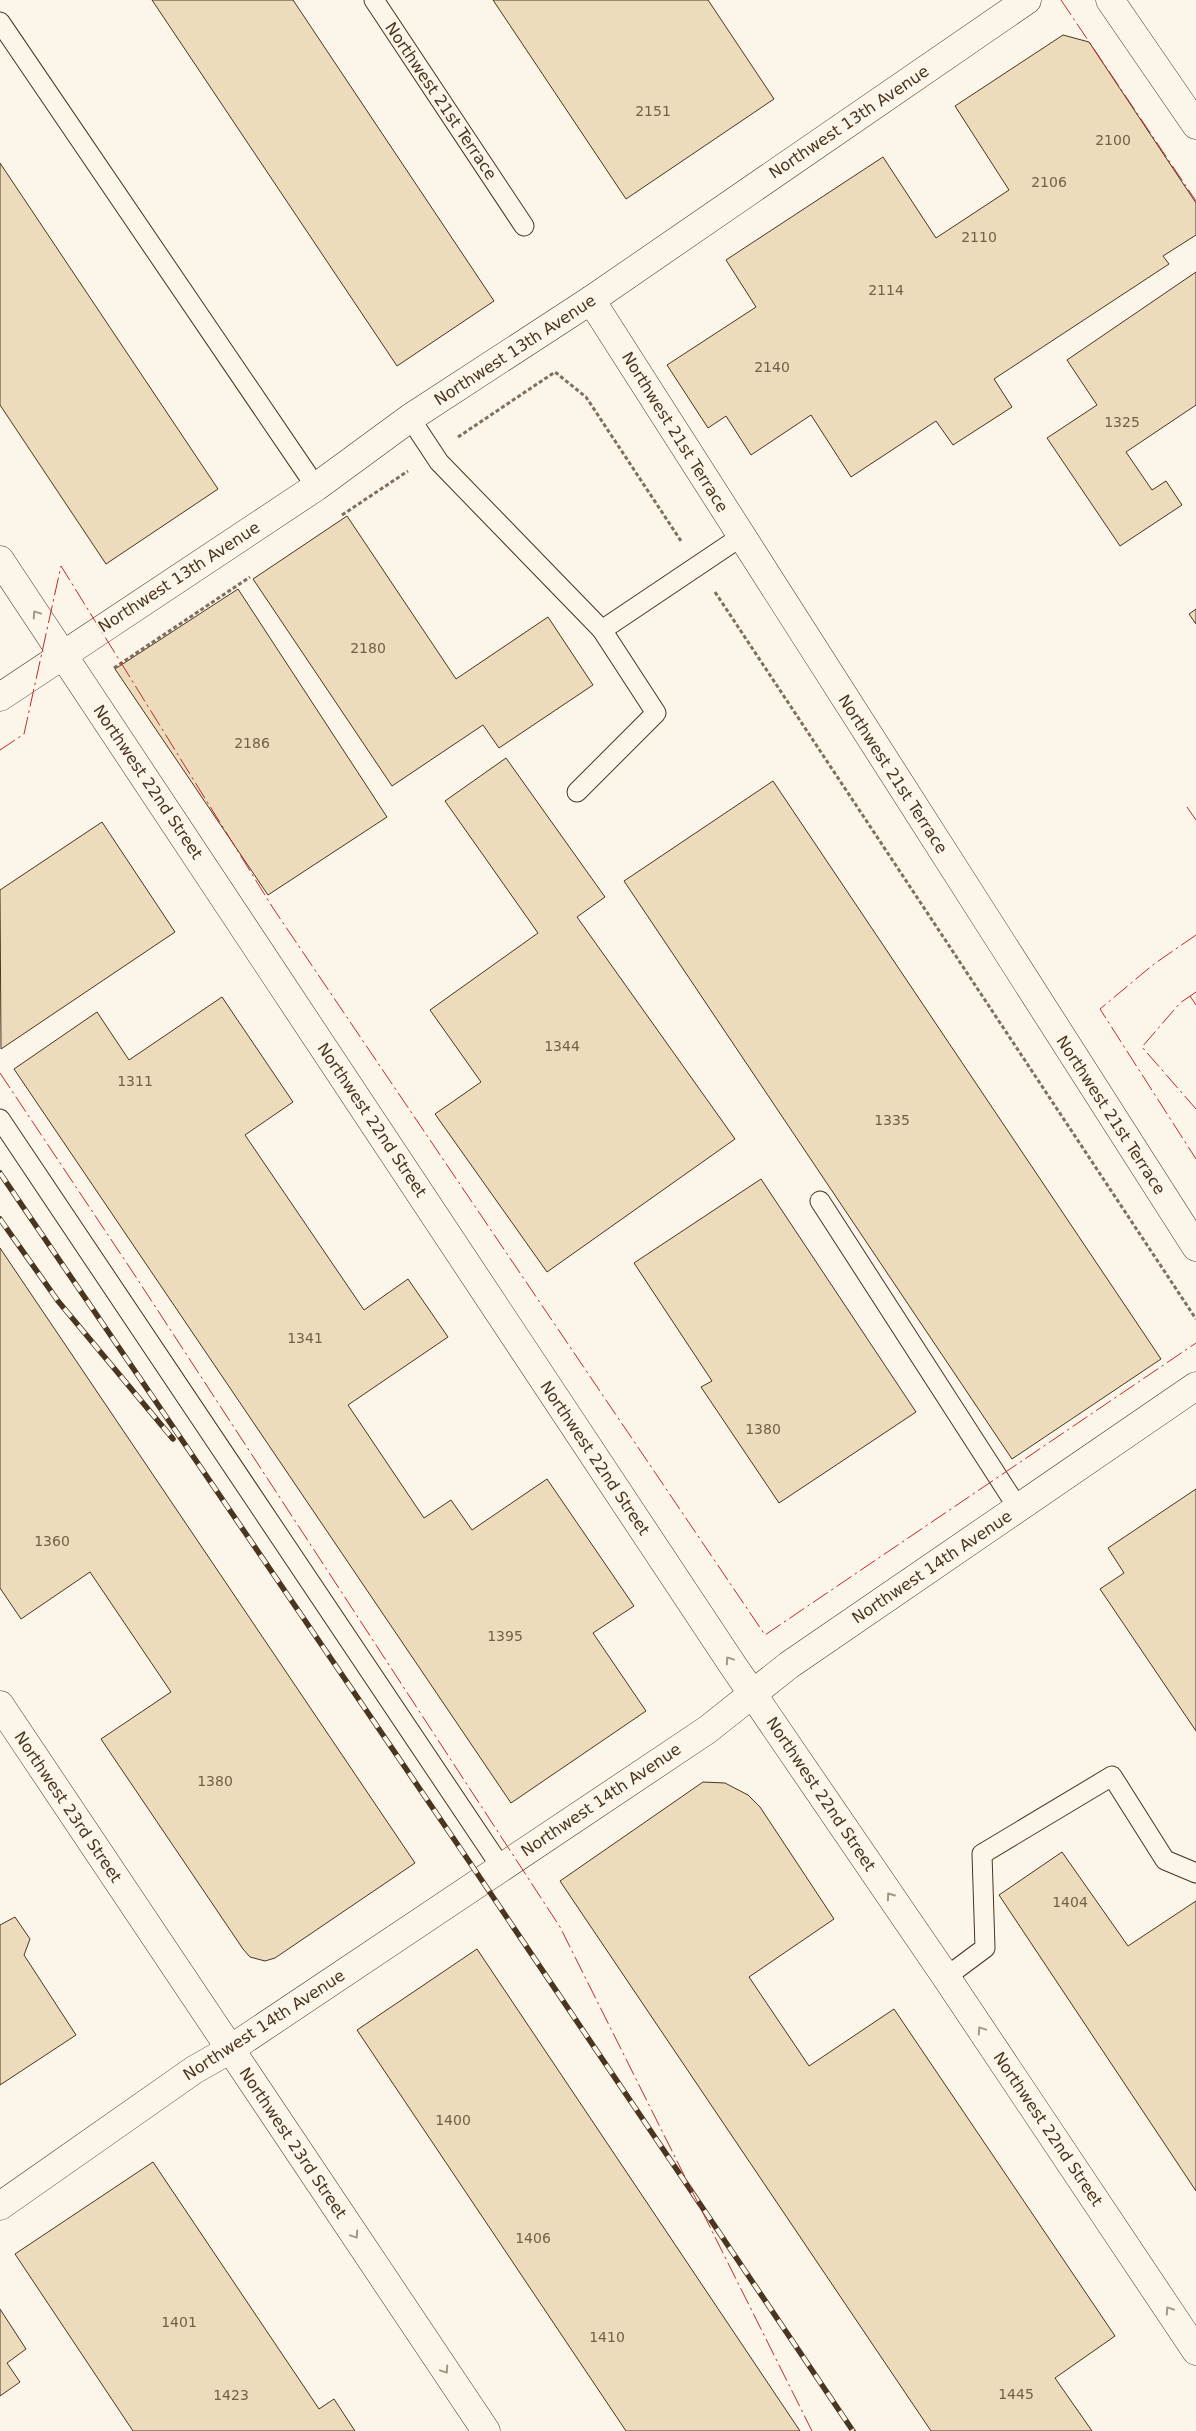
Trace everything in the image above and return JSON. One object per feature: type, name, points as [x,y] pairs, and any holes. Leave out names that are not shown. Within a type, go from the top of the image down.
[{"type":"street","name":"Northwest 13th Avenue","points":[[0,697],[316,487],[410,418],[590,300],[1027,0]]},
{"type":"street","points":[[1110,0],[1196,126]]},
{"type":"street","name":"Northwest 21st Terrace","points":[[590,300],[1196,1247]]},
{"type":"street","name":"Northwest 22nd Street","points":[[0,560],[752,1694],[946,1977],[1196,2351]]},
{"type":"street","name":"Northwest 14th Avenue","points":[[2,2200],[194,2070],[229,2050],[707,1730],[789,1665],[1196,1386]]},
{"type":"street","name":"Northwest 23rd Street","points":[[0,1705],[229,2050],[486,2431]]},
{"type":"lane","name":"Northwest 21st Terrace","points":[[374,0],[524,226]]},
{"type":"lane","points":[[0,22],[316,487]]},
{"type":"lane","points":[[410,418],[439,462],[602,630],[656,713],[577,792]]},
{"type":"lane","points":[[602,630],[742,536]]},
{"type":"lane","points":[[0,1119],[502,1867]]},
{"type":"lane","points":[[820,1201],[1018,1508]]},
{"type":"lane","points":[[946,1977],[985,1948],[982,1854],[1112,1776],[1164,1860],[1196,1873]]},
{"type":"path","points":[[555,372],[586,397],[1196,1318]]},
{"type":"building","points":[[152,0],[293,0],[494,301],[397,366]]},
{"type":"building","points":[[493,0],[708,0],[774,99],[626,199]]},
{"type":"building","points":[[1063,35],[1089,42],[1196,203],[1196,235],[1163,256],[1169,264],[994,379],[1012,407],[953,445],[936,421],[851,477],[811,415],[751,455],[726,416],[708,428],[667,365],[756,307],[726,260],[883,157],[936,238],[1009,190],[955,106]]},
{"type":"building","points":[[0,163],[218,489],[106,564],[0,405]]},
{"type":"building","points":[[1196,272],[1196,405],[1126,452],[1152,490],[1166,481],[1182,505],[1120,546],[1047,438],[1097,405],[1067,360]]},
{"type":"building","points":[[347,516],[456,679],[548,617],[593,685],[499,748],[483,725],[392,786],[253,579]]},
{"type":"building","points":[[238,589],[387,817],[268,895],[115,669]]},
{"type":"building","points":[[1196,609],[1196,624],[1189,614]]},
{"type":"building","points":[[506,758],[605,897],[577,917],[735,1139],[547,1272],[435,1114],[481,1082],[430,1010],[538,933],[445,801]]},
{"type":"building","points":[[773,781],[1161,1359],[1012,1459],[624,881]]},
{"type":"building","points":[[102,822],[175,932],[1,1049],[0,890]]},
{"type":"building","points":[[222,997],[293,1102],[245,1135],[364,1310],[408,1279],[448,1337],[348,1405],[424,1518],[451,1500],[472,1530],[547,1479],[634,1606],[593,1633],[646,1711],[511,1803],[14,1069],[97,1012],[129,1060]]},
{"type":"building","points":[[761,1179],[916,1412],[779,1503],[701,1387],[712,1381],[634,1263]]},
{"type":"building","points":[[0,1248],[415,1863],[275,1958],[265,1961],[250,1957],[243,1949],[101,1739],[171,1692],[90,1572],[21,1619],[0,1588]]},
{"type":"building","points":[[1196,1489],[1196,1731],[1100,1589],[1124,1573],[1108,1548]]},
{"type":"building","points":[[703,1782],[725,1783],[748,1795],[760,1807],[834,1919],[749,1977],[809,2066],[894,2009],[1115,2336],[1055,2378],[1092,2431],[931,2431],[560,1881]]},
{"type":"building","points":[[1062,1852],[1128,1946],[1196,1901],[1196,2191],[999,1895]]},
{"type":"building","points":[[15,1917],[30,1939],[24,1955],[76,2035],[0,2085],[0,1925]]},
{"type":"building","points":[[477,1949],[800,2431],[626,2431],[357,2030]]},
{"type":"building","points":[[153,2162],[319,2409],[334,2399],[355,2431],[133,2431],[15,2254]]},
{"type":"building","points":[[0,2309],[26,2349],[7,2363],[20,2382],[0,2396]]},
{"type":"railway","points":[[0,1173],[460,1848],[853,2431]]},
{"type":"railway","points":[[0,1219],[58,1301],[173,1439]]},
{"type":"power","points":[[1061,0],[1196,201]]},
{"type":"power","points":[[0,750],[24,734],[61,566],[273,908],[765,1635],[1196,1343]]},
{"type":"power","points":[[1187,807],[1196,820]]},
{"type":"power","points":[[1196,935],[1154,964],[1100,1009],[1196,1159]]},
{"type":"power","points":[[1196,992],[1180,1003],[1142,1047],[1196,1109]]},
{"type":"power","points":[[1190,996],[1196,1005]]},
{"type":"power","points":[[0,1073],[134,1274],[560,1927],[812,2431]]}]
